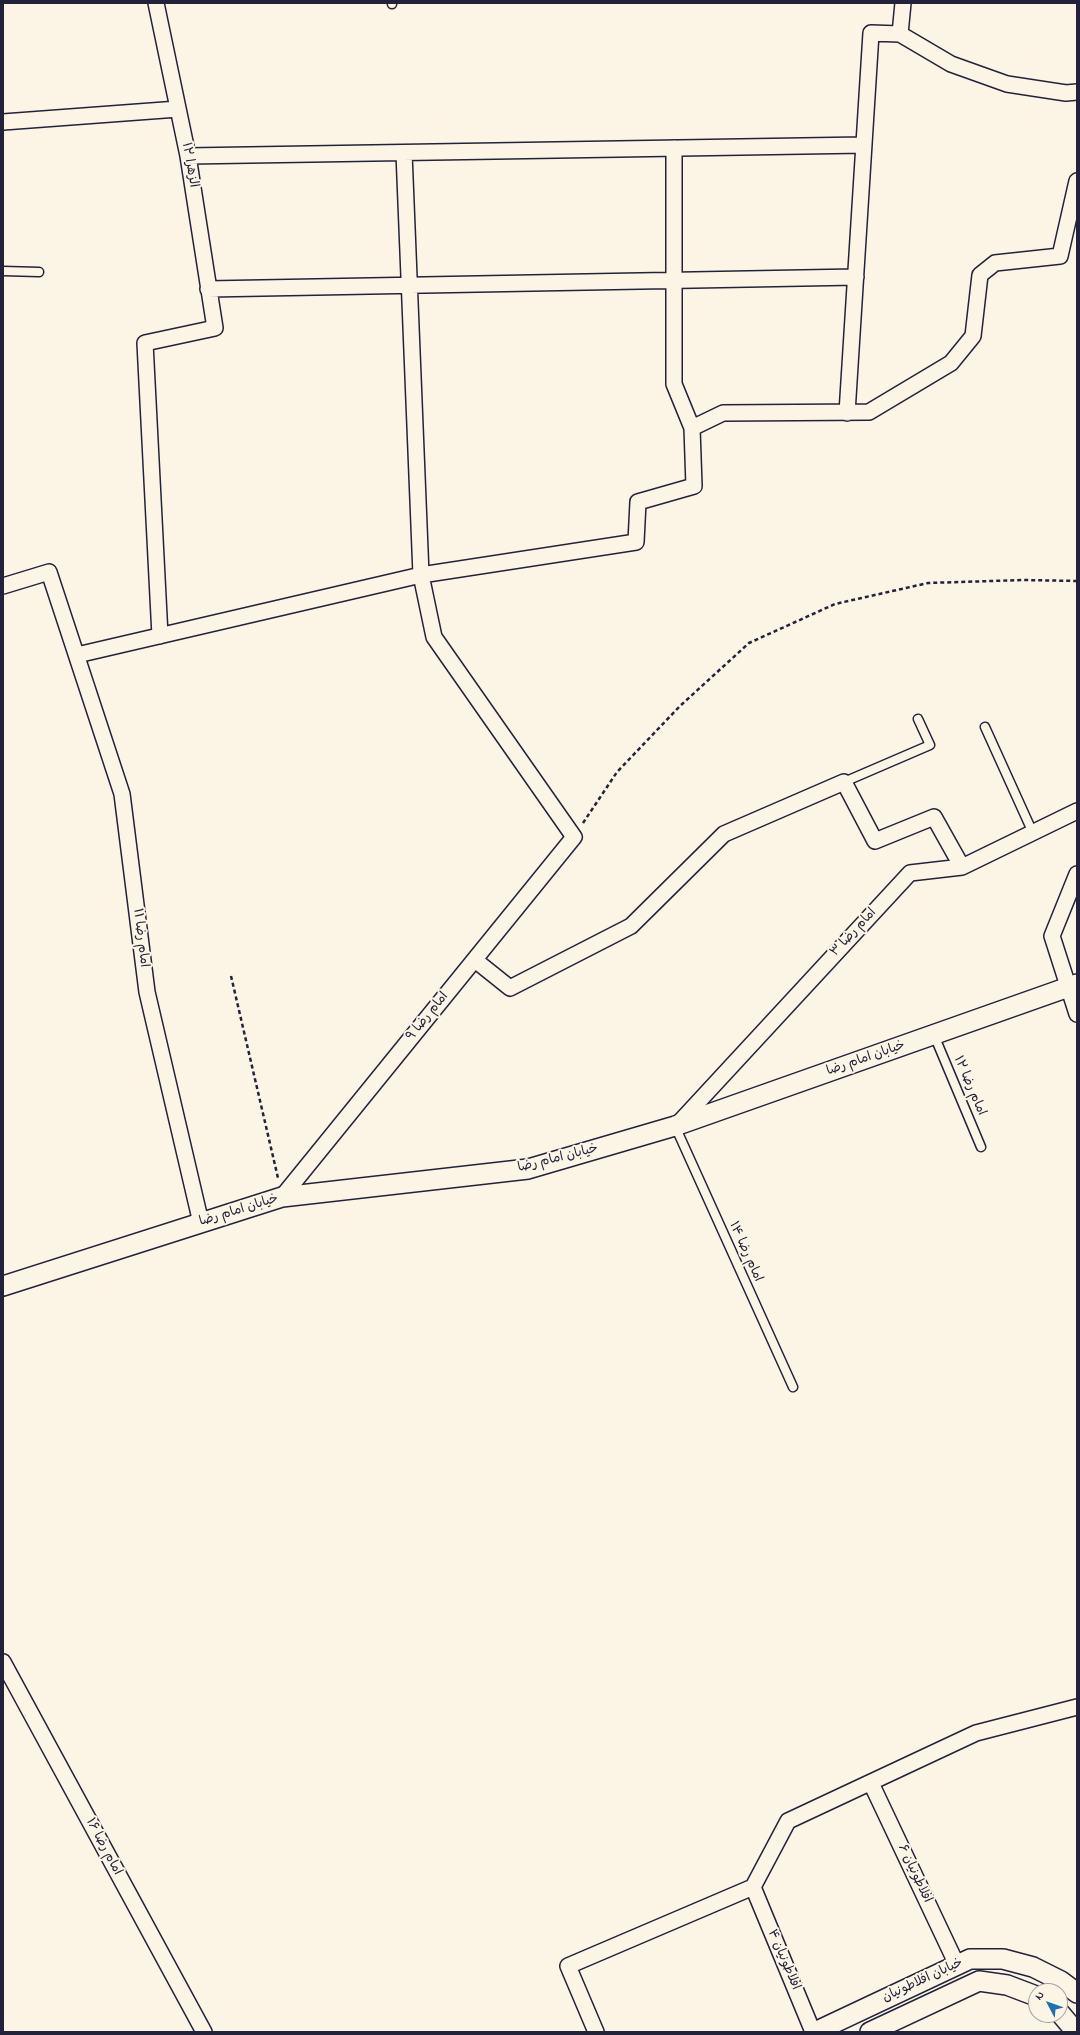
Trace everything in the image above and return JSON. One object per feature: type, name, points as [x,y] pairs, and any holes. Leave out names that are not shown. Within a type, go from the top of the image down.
[{"type":"street","name":"الزهرا ۱۲","points":[[156,3],[188,156],[215,328],[145,343],[160,636]]},
{"type":"street","points":[[900,34],[903,3]]},
{"type":"street","points":[[847,413],[871,33],[900,34],[951,64],[1007,84],[1066,92],[1077,92]]},
{"type":"street","points":[[3,122],[178,109]]},
{"type":"street","points":[[188,156],[864,145]]},
{"type":"street","points":[[77,655],[422,575],[636,542],[638,502],[694,486],[692,428],[674,384],[674,148]]},
{"type":"street","points":[[404,153],[422,575],[434,637],[574,837]]},
{"type":"street","points":[[692,428],[723,413],[869,412],[951,363],[973,336],[980,274],[995,263],[1060,256],[1077,182]]},
{"type":"street","points":[[208,289],[856,277]]},
{"type":"street","name":"امام رضا ۱۱","points":[[3,586],[49,572],[122,794],[147,992],[201,1223]]},
{"type":"street","points":[[475,960],[510,988],[631,926],[724,834],[844,782],[875,841],[934,817],[962,867]]},
{"type":"street","name":"امام رضا ۳","points":[[675,1126],[910,873],[962,867],[1077,812]]},
{"type":"street","name":"امام رضا ۹","points":[[282,1198],[574,837]]},
{"type":"street","points":[[1077,874],[1052,936],[1073,986],[1077,1014]]},
{"type":"street","name":"خیابان امام رضا","points":[[3,1286],[282,1198],[528,1168],[675,1126],[1073,986]]},
{"type":"street","name":"امام رضا ۱۶","points":[[3,1662],[204,2032]]},
{"type":"street","points":[[596,2032],[568,1966],[753,1887],[788,1821],[976,1733],[1077,1707]]},
{"type":"street","name":"افلاطونیان ۶","points":[[871,1782],[957,1965]]},
{"type":"street","name":"افلاطونیان ۴","points":[[753,1887],[814,2032]]},
{"type":"street","name":"خیابان افلاطونیان","points":[[814,2032],[970,1959],[987,1958],[1018,1962],[1048,1973],[1077,1994]]},
{"type":"street","name":"خیابان افلاطونیان","points":[[870,2032],[979,1981],[1007,1984],[1028,1993]]},
{"type":"street","points":[[1068,2022],[1076,2032]]},
{"type":"lane","points":[[3,271],[39,272]]},
{"type":"lane","points":[[844,782],[930,745],[918,719]]},
{"type":"lane","points":[[985,726],[1033,833]]},
{"type":"lane","name":"امام رضا ۱۲","points":[[934,1035],[981,1147]]},
{"type":"lane","name":"امام رضا ۱۴","points":[[675,1126],[793,1387]]},
{"type":"path","points":[[574,837],[617,772],[680,706],[749,643],[835,604],[928,583],[1023,580],[1077,581]]},
{"type":"path","points":[[231,976],[282,1198]]}]
